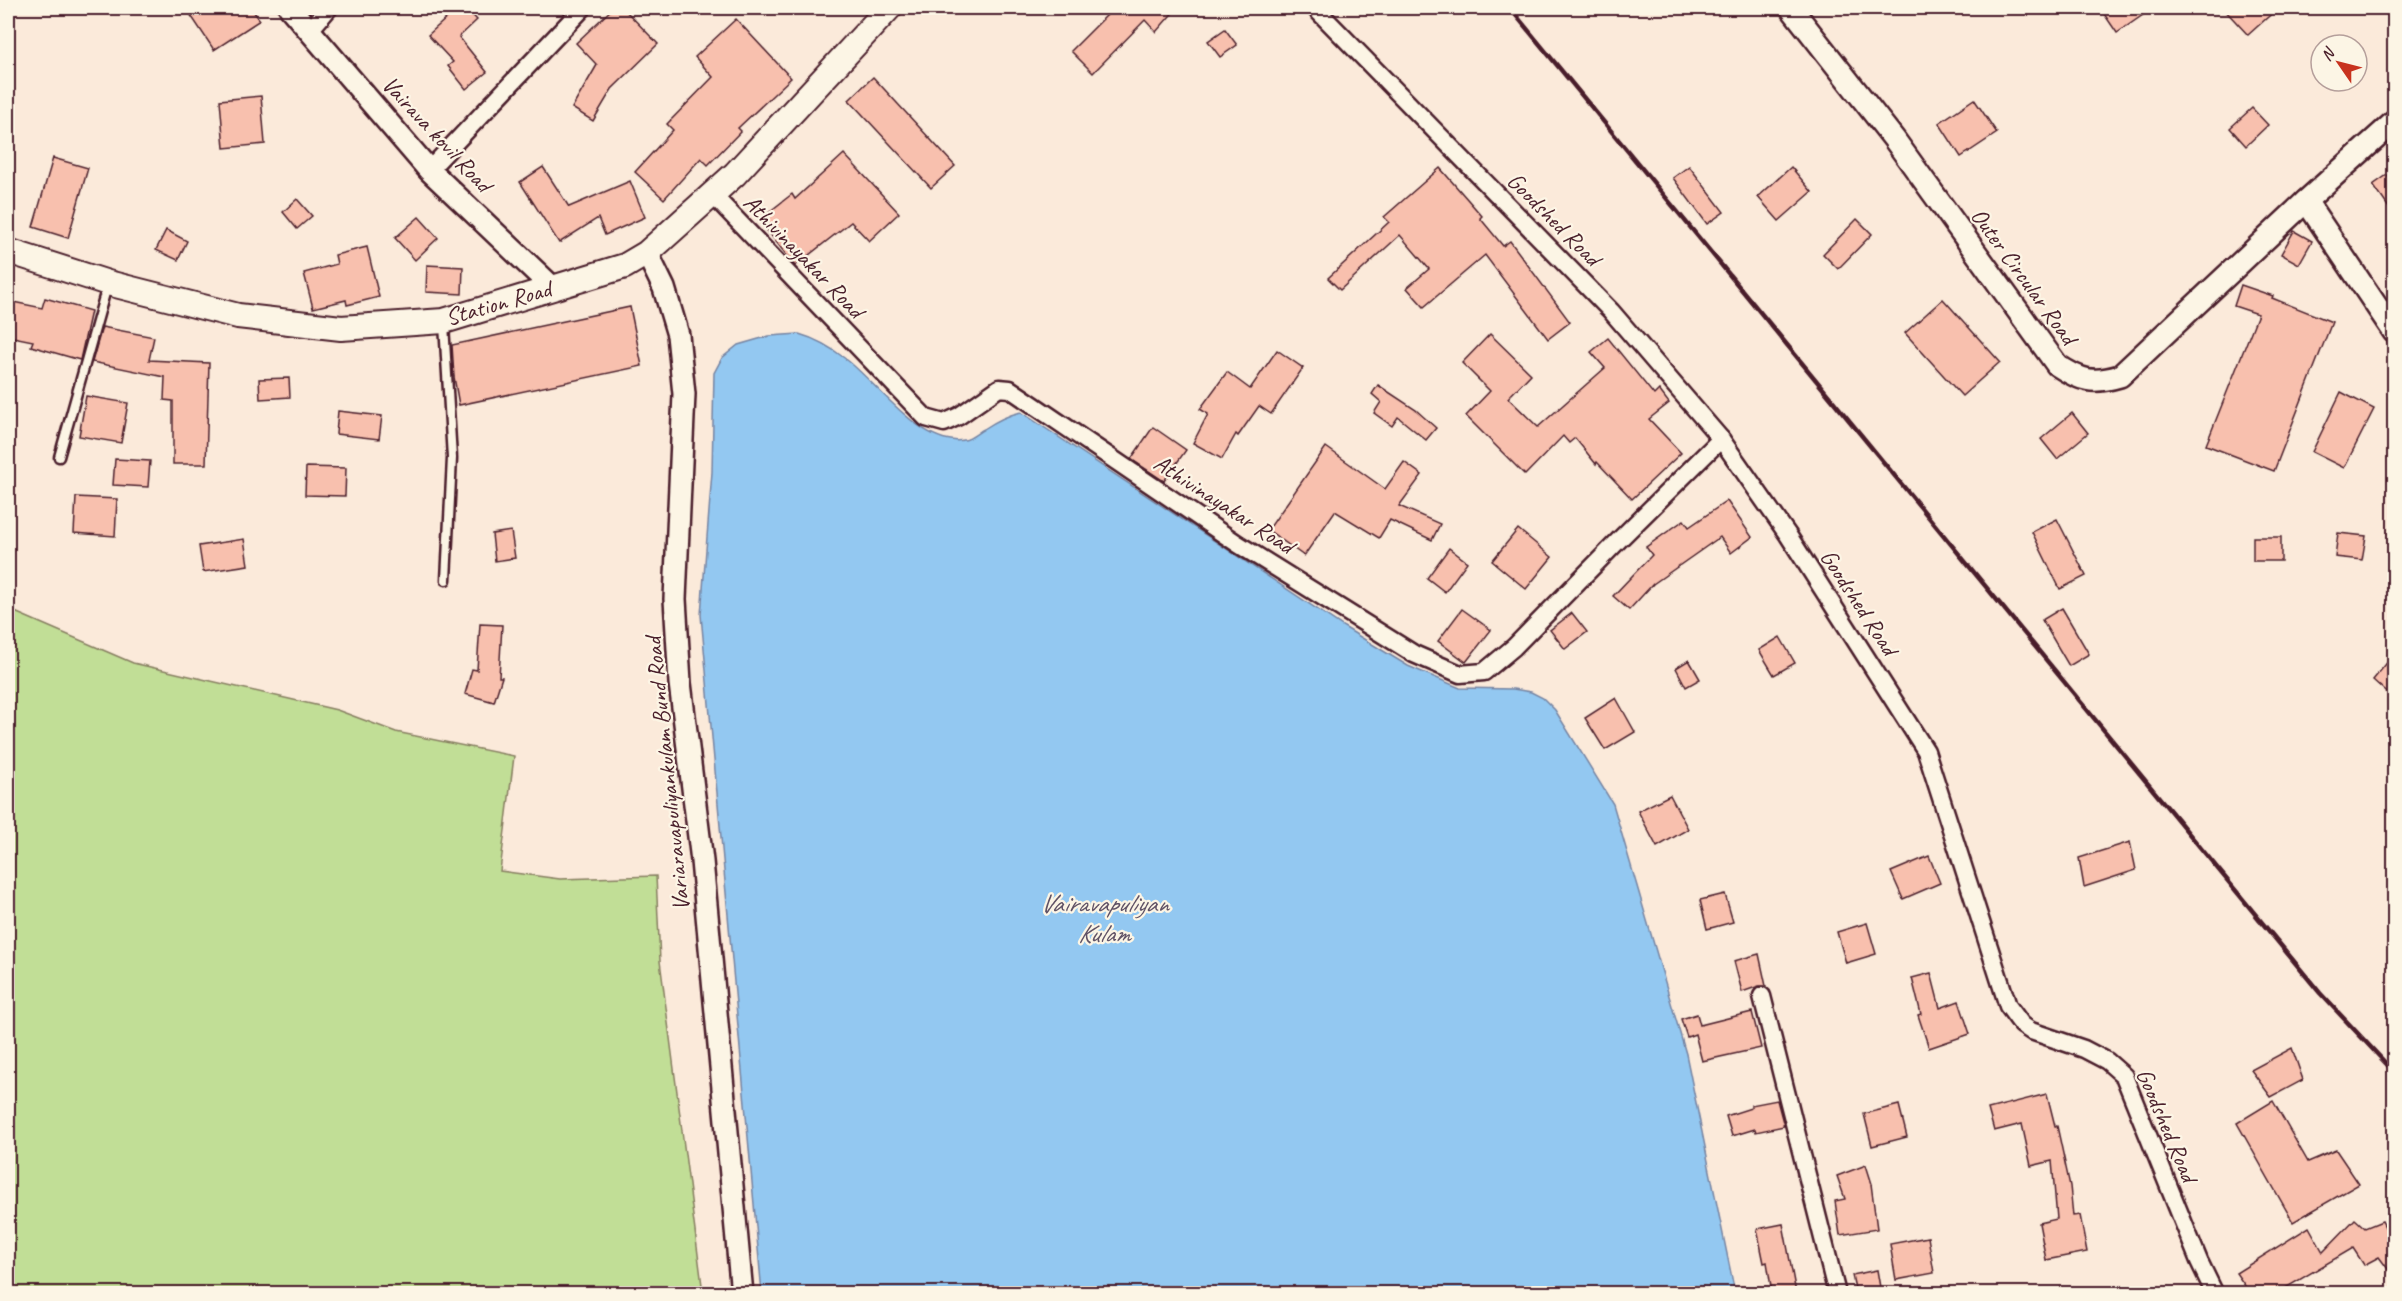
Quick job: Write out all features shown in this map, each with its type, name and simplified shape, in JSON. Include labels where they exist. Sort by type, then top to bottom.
[{"type":"main road","name":"Station Road","points":[[8,251],[108,283],[238,316],[341,328],[444,321],[625,266],[647,253],[735,174],[889,8]]},
{"type":"street","name":"Vairava kovil Road","points":[[290,8],[429,170],[553,288]]},
{"type":"street","points":[[310,30],[329,8]]},
{"type":"street","points":[[429,170],[583,8]]},
{"type":"street","name":"Goodshed Road","points":[[1315,8],[1611,311],[1721,440],[1788,535],[1926,751],[2008,1006],[2022,1024],[2031,1031],[2084,1049],[2107,1061],[2124,1076],[2199,1261],[2215,1293]]},
{"type":"street","name":"Outer Circular Road","points":[[1791,8],[1894,139],[2057,365],[2076,378],[2102,382],[2120,376],[2306,201],[2394,122]]},
{"type":"street","name":"Athivinayakar Road","points":[[712,194],[926,418],[945,423],[999,388],[1010,389],[1238,544],[1414,654],[1460,674],[1484,672],[1514,647],[1618,540],[1721,440]]},
{"type":"street","points":[[2306,201],[2394,332]]},
{"type":"street","name":"Variaravapuliyankulam Bund Road","points":[[647,253],[664,288],[678,335],[684,394],[675,599],[680,683],[702,861],[742,1293]]},
{"type":"street","points":[[1762,996],[1837,1293]]},
{"type":"lane","points":[[59,457],[108,283]]},
{"type":"lane","points":[[444,321],[452,458],[446,580]]},
{"type":"path","points":[[2394,801],[2390,810],[2394,815]]},
{"type":"green space","points":[[8,609],[133,663],[337,710],[396,732],[514,756],[500,871],[560,879],[656,876],[660,961],[703,1293],[8,1293]]},
{"type":"water","name":"Vairavapuliyan Kulam","points":[[799,334],[818,341],[841,356],[859,370],[901,412],[932,434],[948,440],[964,440],[998,421],[1021,412],[1344,627],[1408,666],[1460,688],[1513,689],[1531,692],[1543,698],[1555,710],[1613,804],[1686,1054],[1735,1293],[762,1293],[701,615],[712,472],[714,373],[722,358],[738,345],[769,336]]},
{"type":"building","points":[[186,8],[251,8],[260,20],[214,50]]},
{"type":"building","points":[[458,8],[466,8],[477,20],[459,37],[487,72],[466,89],[448,66],[453,62],[428,35]]},
{"type":"building","points":[[613,8],[623,8],[658,44],[612,89],[593,121],[572,108],[597,65],[576,43]]},
{"type":"building","points":[[1114,8],[1177,8],[1156,32],[1145,20],[1093,73],[1071,51]]},
{"type":"building","points":[[2100,8],[2153,8],[2117,33]]},
{"type":"building","points":[[2223,8],[2278,8],[2248,35]]},
{"type":"building","points":[[736,19],[791,78],[738,128],[741,131],[708,165],[701,158],[664,199],[635,172],[673,130],[667,124],[713,77],[695,57]]},
{"type":"building","points":[[1225,29],[1237,45],[1220,57],[1208,41]]},
{"type":"building","points":[[873,77],[955,166],[931,188],[849,100]]},
{"type":"building","points":[[261,96],[265,144],[224,148],[220,100]]},
{"type":"building","points":[[1974,99],[1997,133],[1961,157],[1939,123]]},
{"type":"building","points":[[2252,108],[2268,125],[2246,146],[2230,128]]},
{"type":"building","points":[[844,154],[899,213],[869,241],[851,222],[795,266],[759,220],[792,194],[795,199]]},
{"type":"building","points":[[53,158],[88,168],[68,238],[33,227]]},
{"type":"building","points":[[1689,166],[1724,212],[1707,224],[1673,178]]},
{"type":"building","points":[[543,167],[569,207],[630,181],[645,217],[605,235],[598,218],[559,243],[520,182]]},
{"type":"building","points":[[1791,167],[1812,192],[1779,221],[1758,197]]},
{"type":"building","points":[[1440,168],[1482,216],[1480,218],[1503,246],[1510,241],[1570,322],[1548,339],[1485,255],[1424,307],[1407,288],[1429,269],[1400,235],[1340,290],[1328,278],[1389,222],[1384,217]]},
{"type":"building","points":[[2387,175],[2394,185],[2394,215],[2373,185]]},
{"type":"building","points":[[297,199],[312,216],[297,229],[283,212]]},
{"type":"building","points":[[419,217],[438,238],[415,260],[395,238]]},
{"type":"building","points":[[1857,219],[1872,234],[1838,269],[1823,254]]},
{"type":"building","points":[[166,230],[187,241],[178,260],[156,250]]},
{"type":"building","points":[[2294,231],[2312,241],[2299,264],[2281,254]]},
{"type":"building","points":[[367,247],[379,297],[347,305],[346,300],[313,308],[304,273],[337,264],[335,255]]},
{"type":"building","points":[[427,265],[463,267],[462,294],[426,292]]},
{"type":"building","points":[[2241,285],[2273,296],[2272,298],[2332,322],[2274,471],[2206,445],[2258,314],[2234,306]]},
{"type":"building","points":[[45,298],[91,311],[80,360],[31,346],[33,341],[8,336],[8,301],[42,308]]},
{"type":"building","points":[[1943,299],[2000,362],[1962,396],[1905,333]]},
{"type":"building","points":[[630,307],[642,366],[459,405],[452,345]]},
{"type":"building","points":[[102,327],[154,337],[149,360],[209,363],[206,464],[173,464],[173,401],[164,400],[165,377],[92,362]]},
{"type":"building","points":[[1490,334],[1531,374],[1508,398],[1538,427],[1605,368],[1591,352],[1608,338],[1654,395],[1659,390],[1669,403],[1649,419],[1681,453],[1632,499],[1597,462],[1596,464],[1575,438],[1569,443],[1563,436],[1525,475],[1466,416],[1490,391],[1462,363]]},
{"type":"building","points":[[1277,350],[1303,368],[1271,414],[1259,406],[1238,436],[1236,434],[1222,459],[1193,443],[1208,414],[1200,409],[1227,372],[1250,389]]},
{"type":"building","points":[[289,378],[290,397],[260,399],[259,379]]},
{"type":"building","points":[[1378,385],[1416,410],[1436,428],[1426,440],[1398,417],[1392,426],[1374,413],[1381,402],[1372,394]]},
{"type":"building","points":[[2341,392],[2374,409],[2344,468],[2312,452]]},
{"type":"building","points":[[86,396],[128,403],[121,443],[79,436]]},
{"type":"building","points":[[338,411],[382,416],[379,439],[336,434]]},
{"type":"building","points":[[2072,413],[2088,433],[2057,459],[2041,439]]},
{"type":"building","points":[[1153,427],[1186,450],[1164,481],[1131,459]]},
{"type":"building","points":[[1326,447],[1385,489],[1404,462],[1422,475],[1399,506],[1440,524],[1432,540],[1390,520],[1379,538],[1335,511],[1304,556],[1268,530]]},
{"type":"building","points":[[115,459],[150,461],[148,487],[113,485]]},
{"type":"building","points":[[306,467],[346,468],[345,496],[305,495]]},
{"type":"building","points":[[76,497],[117,499],[115,536],[74,533]]},
{"type":"building","points":[[1727,501],[1752,537],[1731,553],[1720,537],[1653,584],[1629,610],[1613,596],[1652,555],[1646,547],[1684,520],[1689,527]]},
{"type":"building","points":[[2057,519],[2086,576],[2060,589],[2032,532]]},
{"type":"building","points":[[1518,529],[1552,557],[1526,589],[1492,561]]},
{"type":"building","points":[[511,531],[515,558],[495,561],[492,534]]},
{"type":"building","points":[[2338,533],[2366,536],[2362,560],[2335,557]]},
{"type":"building","points":[[2253,537],[2281,537],[2281,561],[2253,561]]},
{"type":"building","points":[[244,539],[248,565],[203,572],[199,546]]},
{"type":"building","points":[[1449,548],[1467,562],[1445,592],[1427,578]]},
{"type":"building","points":[[2062,608],[2089,654],[2069,666],[2042,620]]},
{"type":"building","points":[[1462,609],[1491,630],[1466,662],[1438,641]]},
{"type":"building","points":[[1572,613],[1587,632],[1565,649],[1550,630]]},
{"type":"building","points":[[480,624],[502,625],[499,677],[502,677],[494,702],[465,694],[472,669],[477,670]]},
{"type":"building","points":[[1780,637],[1795,663],[1774,675],[1759,650]]},
{"type":"building","points":[[2394,654],[2394,699],[2373,680]]},
{"type":"building","points":[[1689,660],[1700,679],[1686,687],[1676,668]]},
{"type":"building","points":[[1616,698],[1635,732],[1605,750],[1585,718]]},
{"type":"building","points":[[1670,795],[1688,829],[1657,847],[1638,811]]},
{"type":"building","points":[[2130,842],[2136,870],[2084,887],[2079,858]]},
{"type":"building","points":[[1929,856],[1940,883],[1903,899],[1891,872]]},
{"type":"building","points":[[1725,894],[1733,922],[1707,929],[1700,900]]},
{"type":"building","points":[[1867,923],[1876,954],[1846,963],[1837,932]]},
{"type":"building","points":[[1759,954],[1766,986],[1742,992],[1734,961]]},
{"type":"building","points":[[1931,973],[1940,1008],[1959,1001],[1970,1034],[1929,1048],[1918,1015],[1921,1014],[1912,978]]},
{"type":"building","points":[[1752,1012],[1761,1048],[1702,1061],[1695,1034],[1687,1037],[1681,1019],[1697,1014],[1700,1025]]},
{"type":"building","points":[[2292,1048],[2303,1080],[2271,1097],[2251,1070]]},
{"type":"building","points":[[2047,1094],[2055,1126],[2057,1126],[2070,1186],[2073,1216],[2080,1215],[2087,1252],[2046,1260],[2039,1223],[2057,1219],[2052,1161],[2031,1166],[2022,1124],[1994,1131],[1988,1109]]},
{"type":"building","points":[[1777,1100],[1784,1126],[1756,1132],[1755,1129],[1732,1136],[1726,1116],[1751,1108],[1751,1105]]},
{"type":"building","points":[[2273,1101],[2308,1162],[2336,1150],[2359,1184],[2293,1222],[2237,1123]]},
{"type":"building","points":[[1899,1105],[1907,1137],[1872,1146],[1864,1114]]},
{"type":"building","points":[[1866,1165],[1872,1184],[1877,1229],[1840,1235],[1835,1201],[1845,1199],[1837,1176]]},
{"type":"building","points":[[2355,1219],[2365,1228],[2382,1221],[2394,1245],[2394,1277],[2379,1257],[2364,1265],[2353,1248],[2277,1293],[2250,1293],[2236,1273],[2309,1227],[2323,1252]]},
{"type":"building","points":[[1783,1224],[1796,1293],[1772,1293],[1767,1262],[1764,1263],[1757,1229]]},
{"type":"building","points":[[1928,1237],[1934,1273],[1896,1280],[1890,1244]]},
{"type":"building","points":[[1877,1270],[1881,1293],[1856,1293],[1852,1275]]},
{"type":"railway","points":[[1510,8],[2320,993],[2394,1072]]}]
